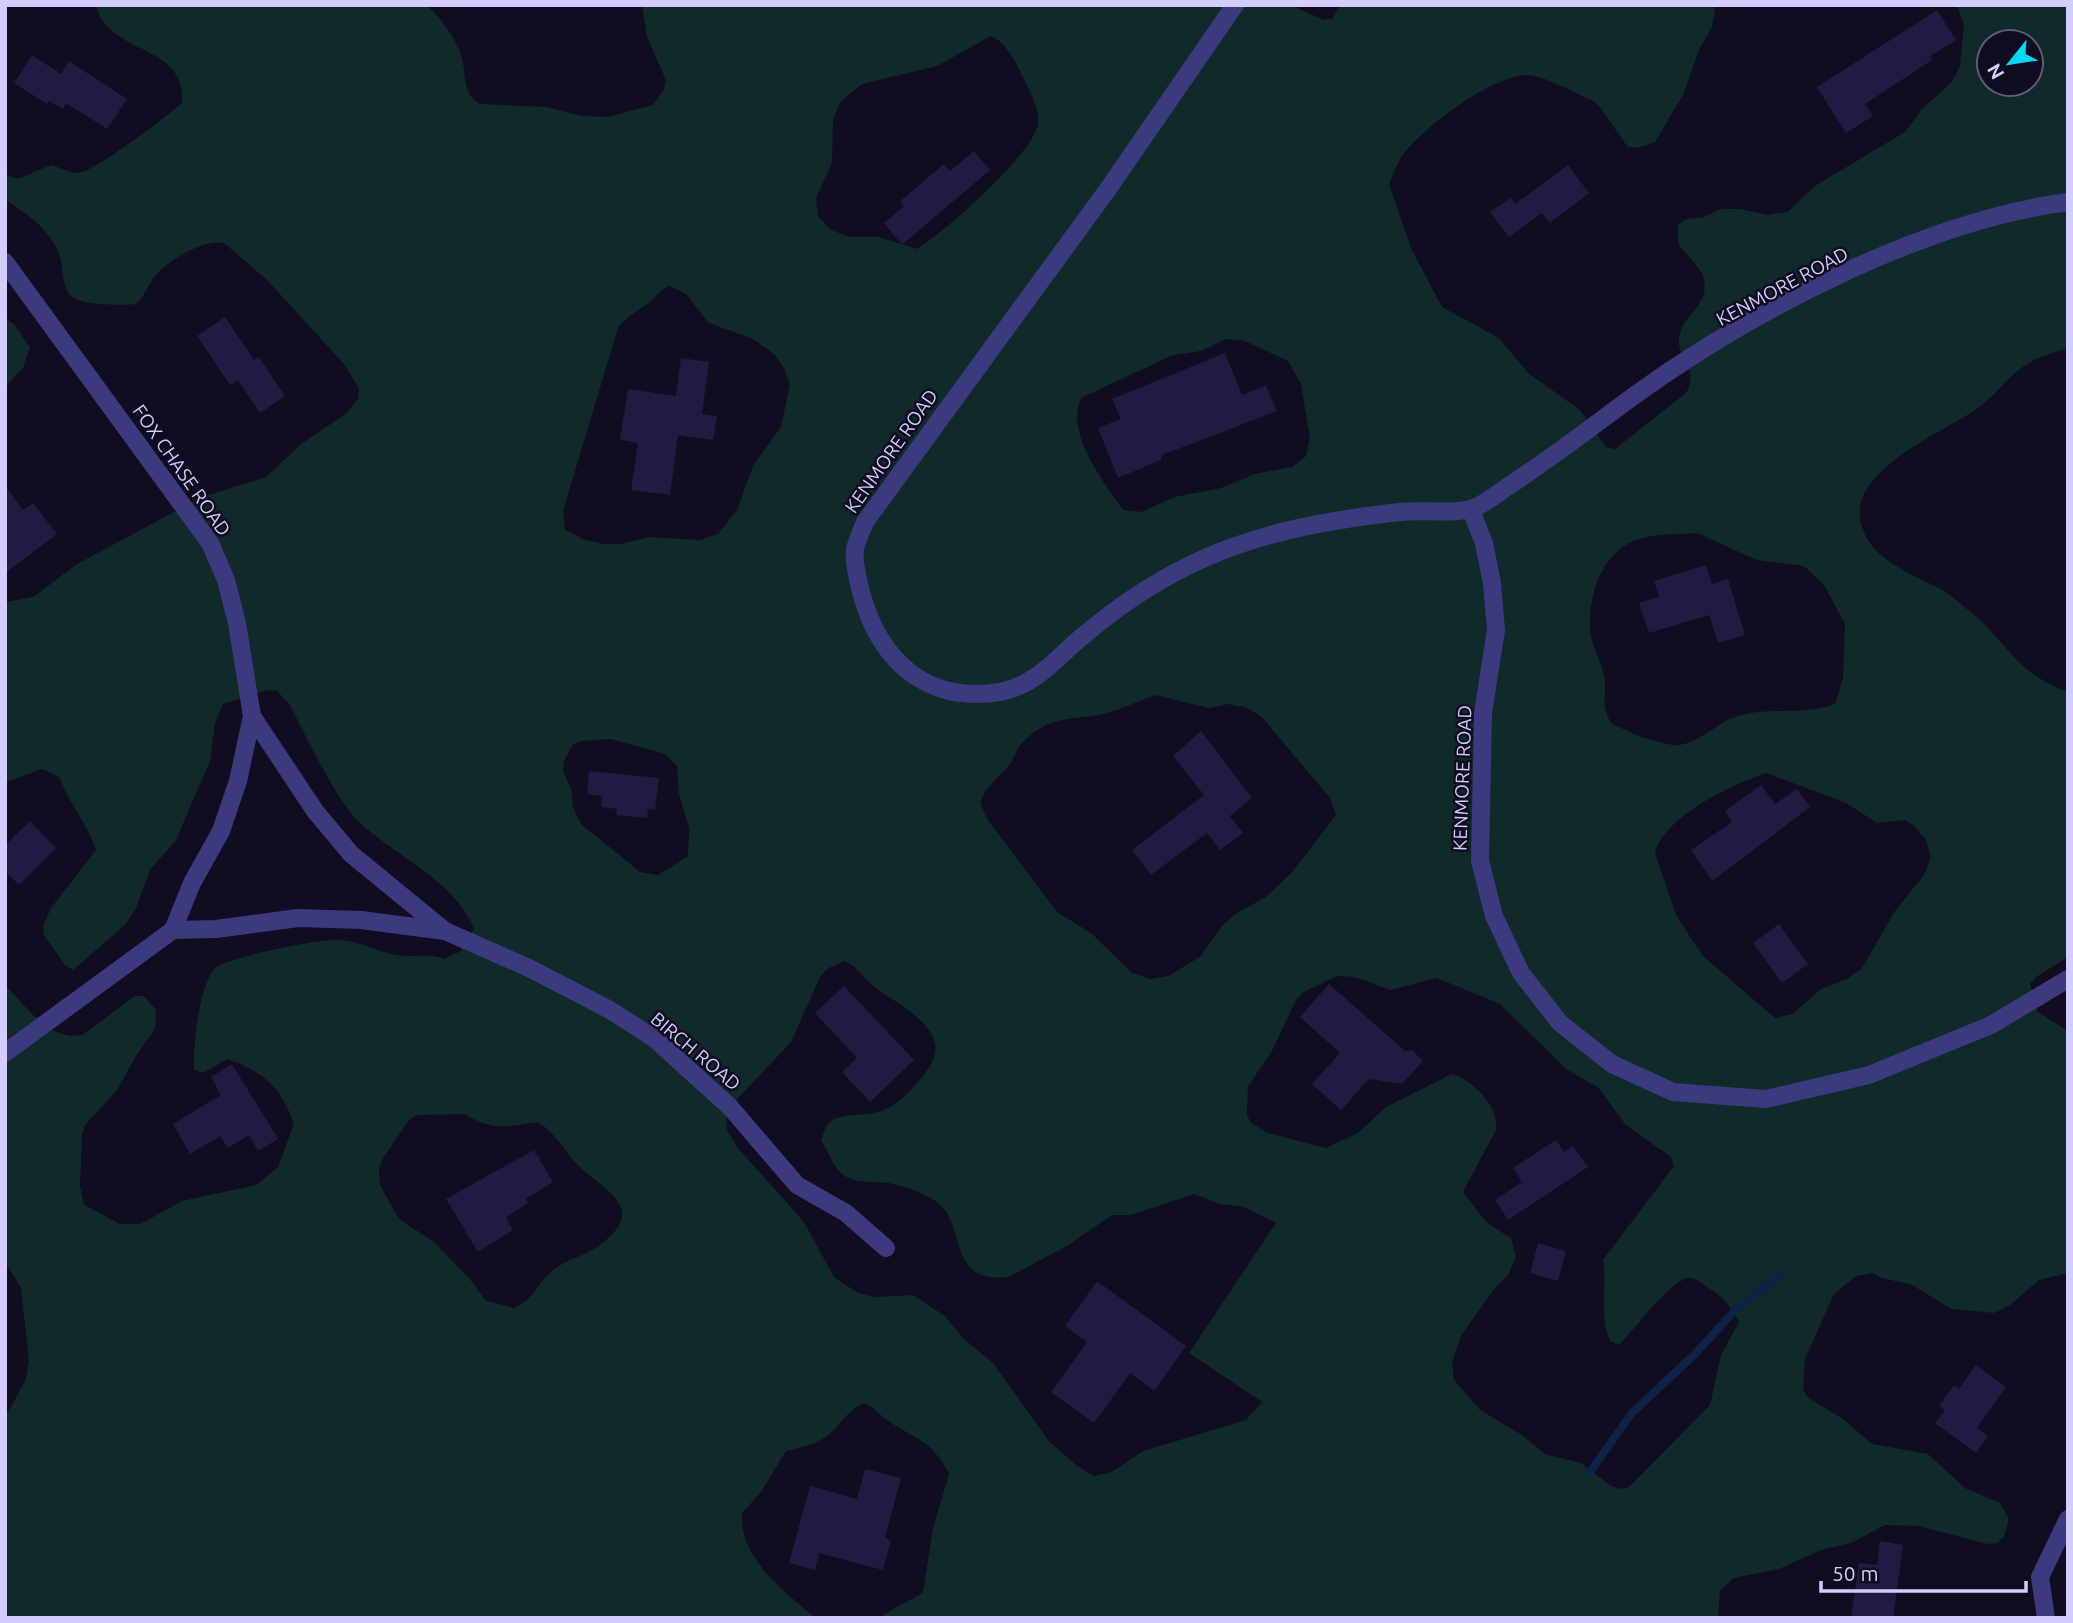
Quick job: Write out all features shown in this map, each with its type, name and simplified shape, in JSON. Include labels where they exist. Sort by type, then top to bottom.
[{"type":"street","name":"KENMORE ROAD","points":[[1235,5],[1108,189],[865,522],[854,551],[870,624],[884,648],[907,671],[937,686],[968,693],[1002,691],[1038,677],[1083,635],[1138,595],[1200,561],[1310,524],[1418,509],[1471,510],[1546,461],[1639,393],[1733,333],[1813,289],[1974,222],[2068,202]]},
{"type":"street","name":"FOX CHASE ROAD","points":[[5,262],[210,543],[226,580],[237,623],[253,716],[238,781],[221,831],[192,883],[173,930]]},
{"type":"street","name":"KENMORE ROAD","points":[[1471,510],[1484,543],[1493,583],[1496,630],[1483,713],[1480,861],[1494,916],[1521,973],[1560,1023],[1612,1064],[1673,1092],[1766,1099],[1869,1075],[1991,1025],[2068,979]]},
{"type":"street","name":"BIRCH ROAD","points":[[253,716],[315,811],[351,854],[445,931],[552,980],[610,1010],[655,1039],[730,1107],[797,1185],[846,1213],[886,1248]]},
{"type":"street","name":"BIRCH ROAD","points":[[173,930],[216,929],[298,918],[361,920],[445,931]]},
{"type":"street","points":[[5,1053],[173,930]]},
{"type":"street","points":[[2046,1618],[2040,1577],[2068,1519]]},
{"type":"green space","points":[[96,5],[427,5],[443,22],[455,41],[461,55],[467,89],[480,104],[546,107],[583,116],[608,117],[653,105],[664,89],[666,80],[647,37],[642,5],[1290,5],[1324,20],[1333,18],[1340,5],[1712,5],[1715,9],[1712,27],[1699,50],[1683,95],[1655,142],[1637,148],[1627,146],[1592,100],[1550,81],[1527,75],[1495,84],[1477,93],[1442,118],[1403,155],[1389,184],[1411,248],[1442,307],[1499,338],[1528,373],[1580,410],[1606,447],[1615,449],[1686,393],[1691,379],[1680,350],[1680,334],[1700,302],[1705,285],[1700,270],[1678,244],[1678,225],[1686,219],[1704,217],[1721,209],[1740,209],[1768,215],[1787,212],[1815,186],[1905,132],[1922,109],[1951,83],[1960,66],[1964,26],[1957,5],[2068,5],[2068,348],[2024,366],[1981,406],[1900,456],[1881,472],[1867,490],[1860,509],[1863,530],[1868,541],[1884,558],[1949,594],[1981,621],[2035,675],[2068,692],[2068,957],[2036,977],[2030,984],[2038,1012],[2068,1031],[2068,1273],[2039,1280],[2010,1305],[1994,1313],[1952,1309],[1910,1284],[1881,1278],[1874,1273],[1856,1276],[1834,1294],[1805,1359],[1803,1389],[1808,1398],[1842,1418],[1872,1444],[1928,1454],[1965,1488],[2000,1503],[2009,1519],[2004,1537],[1997,1543],[1987,1544],[1919,1526],[1885,1525],[1851,1543],[1821,1550],[1779,1569],[1733,1578],[1720,1591],[1718,1618],[879,1618],[923,1592],[933,1528],[949,1474],[929,1446],[865,1403],[851,1411],[822,1439],[786,1451],[761,1492],[742,1513],[743,1530],[756,1560],[778,1585],[816,1618],[5,1618],[5,1418],[26,1379],[29,1361],[21,1288],[5,1262],[5,985],[40,1021],[61,1034],[72,1036],[84,1034],[135,996],[144,996],[156,1010],[155,1029],[117,1090],[85,1125],[82,1135],[80,1186],[84,1205],[120,1224],[140,1224],[182,1201],[256,1185],[278,1167],[294,1124],[284,1100],[270,1082],[251,1069],[227,1059],[203,1073],[194,1069],[201,1002],[214,969],[251,955],[334,940],[350,941],[396,955],[444,959],[461,951],[474,928],[464,910],[437,881],[357,820],[330,782],[290,705],[277,691],[268,690],[223,704],[215,723],[210,761],[176,840],[150,870],[136,908],[126,924],[73,970],[65,965],[44,935],[43,926],[51,908],[96,850],[59,777],[42,769],[5,783],[5,602],[33,597],[77,564],[202,497],[266,477],[301,444],[347,413],[358,399],[359,389],[344,364],[267,280],[224,243],[198,247],[172,261],[156,276],[136,304],[92,303],[76,299],[68,292],[55,245],[29,216],[5,200],[5,175],[18,179],[51,165],[75,173],[86,171],[130,143],[182,103],[180,83],[172,69],[115,33],[103,21]],"holes":[[[991,36],[996,39],[1006,48],[1017,66],[1036,106],[1038,123],[1033,136],[1022,153],[986,191],[947,227],[917,249],[879,237],[850,237],[831,230],[818,216],[816,198],[832,163],[833,120],[840,102],[862,84],[937,66]],[[669,286],[686,294],[709,323],[753,339],[775,355],[790,384],[781,427],[753,466],[737,510],[718,534],[700,540],[650,537],[622,544],[585,540],[565,530],[563,511],[618,328],[628,317]],[[1226,339],[1245,341],[1288,361],[1301,384],[1310,438],[1306,456],[1292,467],[1255,474],[1221,488],[1175,497],[1141,512],[1123,510],[1097,472],[1082,442],[1077,412],[1081,398],[1173,355],[1201,351]],[[1697,533],[1757,560],[1804,566],[1824,585],[1845,624],[1843,678],[1835,704],[1810,710],[1745,714],[1681,745],[1650,740],[1611,723],[1605,704],[1603,670],[1590,630],[1595,587],[1608,562],[1629,543],[1650,536]],[[1155,695],[1209,708],[1227,704],[1245,707],[1261,716],[1330,798],[1336,815],[1293,871],[1266,897],[1235,914],[1221,927],[1200,957],[1168,976],[1150,979],[1132,973],[1091,933],[1057,912],[988,820],[980,803],[1021,744],[1033,733],[1052,723],[1110,712]],[[611,739],[665,754],[677,766],[679,794],[689,828],[688,856],[658,875],[640,872],[581,824],[573,807],[571,788],[563,771],[564,761],[573,744]],[[1766,773],[1846,803],[1877,823],[1905,820],[1926,840],[1931,857],[1924,875],[1895,911],[1862,968],[1847,979],[1821,989],[1793,1014],[1775,1018],[1702,955],[1676,915],[1655,853],[1661,839],[1686,814],[1736,785]],[[844,961],[852,966],[872,985],[922,1022],[935,1042],[935,1053],[928,1069],[914,1087],[897,1102],[882,1111],[834,1119],[827,1126],[821,1141],[835,1166],[847,1177],[898,1185],[934,1200],[945,1209],[965,1261],[974,1271],[988,1277],[1008,1277],[1067,1246],[1112,1215],[1131,1215],[1194,1194],[1220,1204],[1244,1207],[1276,1223],[1189,1353],[1262,1402],[1246,1420],[1143,1451],[1112,1472],[1094,1476],[1077,1466],[1049,1441],[993,1363],[963,1338],[945,1316],[913,1295],[876,1297],[858,1293],[834,1277],[804,1222],[737,1147],[727,1130],[726,1111],[791,1042],[820,977],[827,969]],[[1337,976],[1355,977],[1390,990],[1437,978],[1500,1004],[1566,1069],[1599,1088],[1625,1124],[1671,1157],[1674,1166],[1603,1260],[1604,1312],[1610,1341],[1619,1345],[1662,1297],[1680,1281],[1688,1278],[1694,1278],[1717,1294],[1739,1322],[1721,1355],[1710,1405],[1629,1487],[1620,1489],[1611,1486],[1581,1463],[1545,1454],[1522,1435],[1480,1410],[1454,1380],[1452,1362],[1461,1336],[1494,1289],[1508,1275],[1516,1257],[1511,1238],[1487,1223],[1463,1192],[1496,1130],[1494,1112],[1476,1088],[1452,1074],[1386,1107],[1358,1133],[1326,1148],[1268,1133],[1251,1123],[1247,1115],[1248,1086],[1271,1053],[1296,1000],[1302,993]],[[464,1114],[483,1123],[500,1126],[538,1122],[584,1171],[616,1199],[621,1209],[621,1219],[615,1231],[600,1245],[557,1267],[531,1296],[514,1308],[486,1301],[469,1278],[434,1242],[399,1219],[380,1185],[379,1168],[383,1158],[410,1119],[418,1115]]]},
{"type":"green space","points":[[5,318],[15,325],[30,348],[23,368],[5,387]]},
{"type":"building","points":[[1937,10],[1956,40],[1930,56],[1932,60],[1865,104],[1873,116],[1846,133],[1817,87]]},
{"type":"building","points":[[32,55],[61,74],[69,61],[127,99],[107,129],[66,103],[63,109],[49,101],[47,104],[14,83]]},
{"type":"building","points":[[974,151],[990,170],[902,245],[884,223],[904,206],[900,201],[944,164],[950,171]]},
{"type":"building","points":[[1568,165],[1589,193],[1550,223],[1542,213],[1509,237],[1490,212],[1511,198],[1515,204]]},
{"type":"building","points":[[225,317],[254,360],[259,357],[285,396],[260,413],[238,380],[230,385],[197,336]]},
{"type":"building","points":[[1225,353],[1242,395],[1266,385],[1277,411],[1162,455],[1161,460],[1118,478],[1098,428],[1121,419],[1112,399]]},
{"type":"building","points":[[681,358],[709,362],[702,414],[717,416],[713,440],[678,435],[670,495],[631,490],[638,443],[620,440],[628,389],[676,396]]},
{"type":"building","points":[[5,486],[23,510],[33,503],[57,534],[5,573]]},
{"type":"building","points":[[1706,565],[1712,584],[1728,579],[1745,635],[1718,643],[1709,615],[1649,633],[1639,603],[1659,597],[1654,581]]},
{"type":"building","points":[[1201,731],[1252,798],[1230,816],[1243,833],[1220,850],[1207,833],[1151,875],[1132,850],[1204,795],[1173,756]]},
{"type":"building","points":[[589,771],[659,778],[655,810],[648,809],[647,818],[616,815],[617,809],[601,807],[602,796],[587,794]]},
{"type":"building","points":[[1761,785],[1775,804],[1797,789],[1810,807],[1712,881],[1691,850],[1732,822],[1725,811]]},
{"type":"building","points":[[30,821],[56,848],[19,885],[5,871],[5,845]]},
{"type":"building","points":[[1779,924],[1808,964],[1782,983],[1753,943]]},
{"type":"building","points":[[1329,984],[1405,1051],[1412,1050],[1423,1061],[1402,1084],[1369,1079],[1341,1110],[1312,1084],[1340,1053],[1300,1017]]},
{"type":"building","points":[[844,986],[914,1060],[870,1102],[842,1072],[857,1058],[815,1013]]},
{"type":"building","points":[[232,1064],[278,1139],[258,1151],[249,1135],[228,1148],[220,1136],[190,1154],[173,1124],[221,1095],[211,1077]]},
{"type":"building","points":[[1556,1140],[1564,1152],[1573,1146],[1588,1167],[1508,1220],[1495,1200],[1522,1182],[1513,1168]]},
{"type":"building","points":[[534,1150],[553,1182],[526,1199],[528,1203],[506,1217],[513,1230],[478,1252],[446,1199]]},
{"type":"building","points":[[1538,1243],[1566,1251],[1558,1281],[1530,1273]]},
{"type":"building","points":[[1097,1281],[1186,1346],[1154,1391],[1130,1373],[1094,1423],[1051,1392],[1087,1342],[1065,1326]]},
{"type":"building","points":[[1976,1365],[2006,1387],[1977,1428],[1988,1436],[1976,1453],[1935,1423],[1945,1410],[1939,1406],[1954,1385],[1959,1389]]},
{"type":"building","points":[[865,1469],[901,1478],[885,1538],[891,1540],[883,1570],[819,1553],[815,1570],[789,1563],[810,1486],[857,1499]]},
{"type":"building","points":[[1880,1541],[1903,1545],[1893,1618],[1851,1618],[1859,1563],[1877,1565]]},
{"type":"waterway","points":[[1590,1472],[1632,1413],[1695,1354],[1738,1307],[1780,1276]]}]
